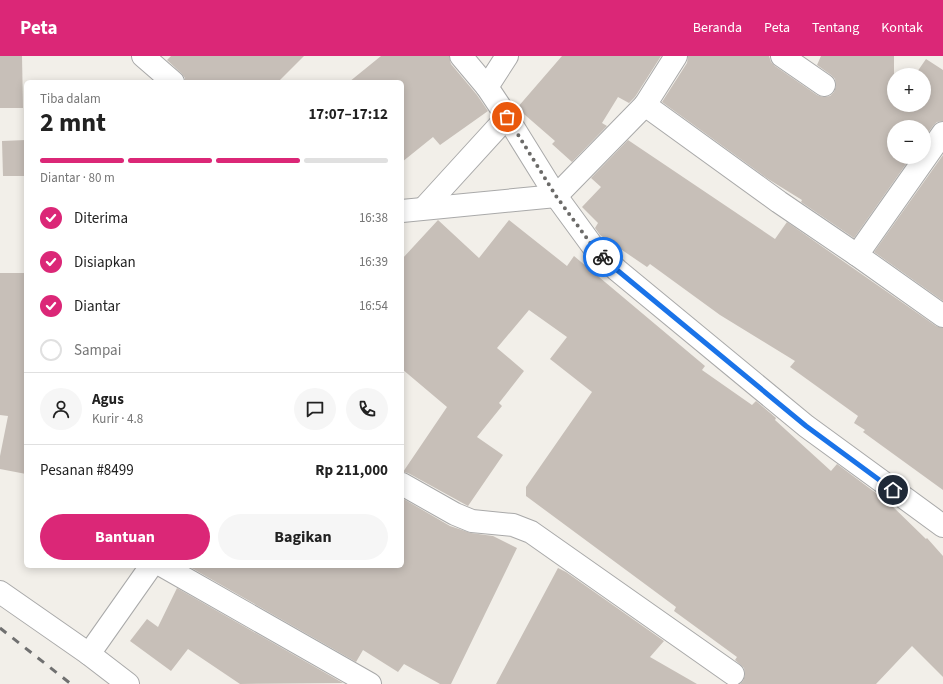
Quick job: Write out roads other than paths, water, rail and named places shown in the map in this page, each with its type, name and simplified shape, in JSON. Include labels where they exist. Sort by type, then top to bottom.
[{"type":"street","points":[[143,56],[171,80]]},
{"type":"street","points":[[461,56],[487,87],[556,196],[594,248],[617,270],[806,426],[943,526]]},
{"type":"street","points":[[487,87],[507,56]]},
{"type":"street","points":[[404,211],[556,196],[646,105],[676,56]]},
{"type":"street","points":[[782,56],[824,85]]},
{"type":"street","points":[[646,105],[779,202],[857,254],[943,316]]},
{"type":"street","points":[[424,208],[507,117]]},
{"type":"street","points":[[857,254],[943,133]]},
{"type":"street","points":[[404,485],[454,514],[472,520],[512,525],[531,532],[733,674]]},
{"type":"street","points":[[89,654],[150,568]]},
{"type":"street","points":[[167,568],[370,684]]},
{"type":"street","points":[[0,592],[89,654],[128,684]]},
{"type":"railway","points":[[0,628],[71,684]]}]
